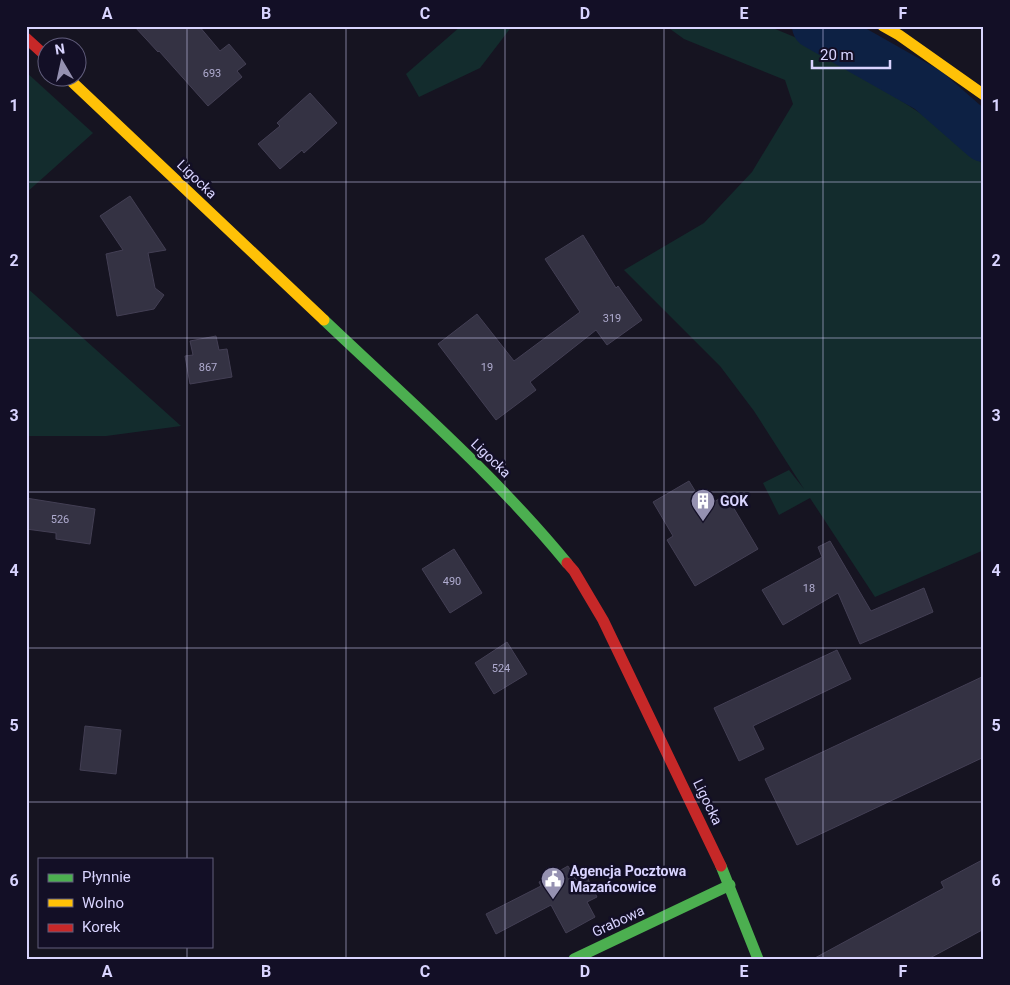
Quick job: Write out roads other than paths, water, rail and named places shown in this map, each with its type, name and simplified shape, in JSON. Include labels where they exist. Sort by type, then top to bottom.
[{"type":"street","points":[[883,26],[899,35],[984,95]]},
{"type":"street","points":[[26,38],[38,49]]},
{"type":"street","name":"Ligocka","points":[[79,88],[492,479],[536,525],[574,572],[603,620],[730,885],[758,959]]},
{"type":"street","name":"Grabowa","points":[[574,959],[730,885]]},
{"type":"waterway","points":[[815,26],[928,90],[984,139]]},
{"type":"place","name":"GOK","points":[[703,522]]},
{"type":"place","name":"Agencja Pocztowa Mazańcowice","points":[[553,900]]}]
